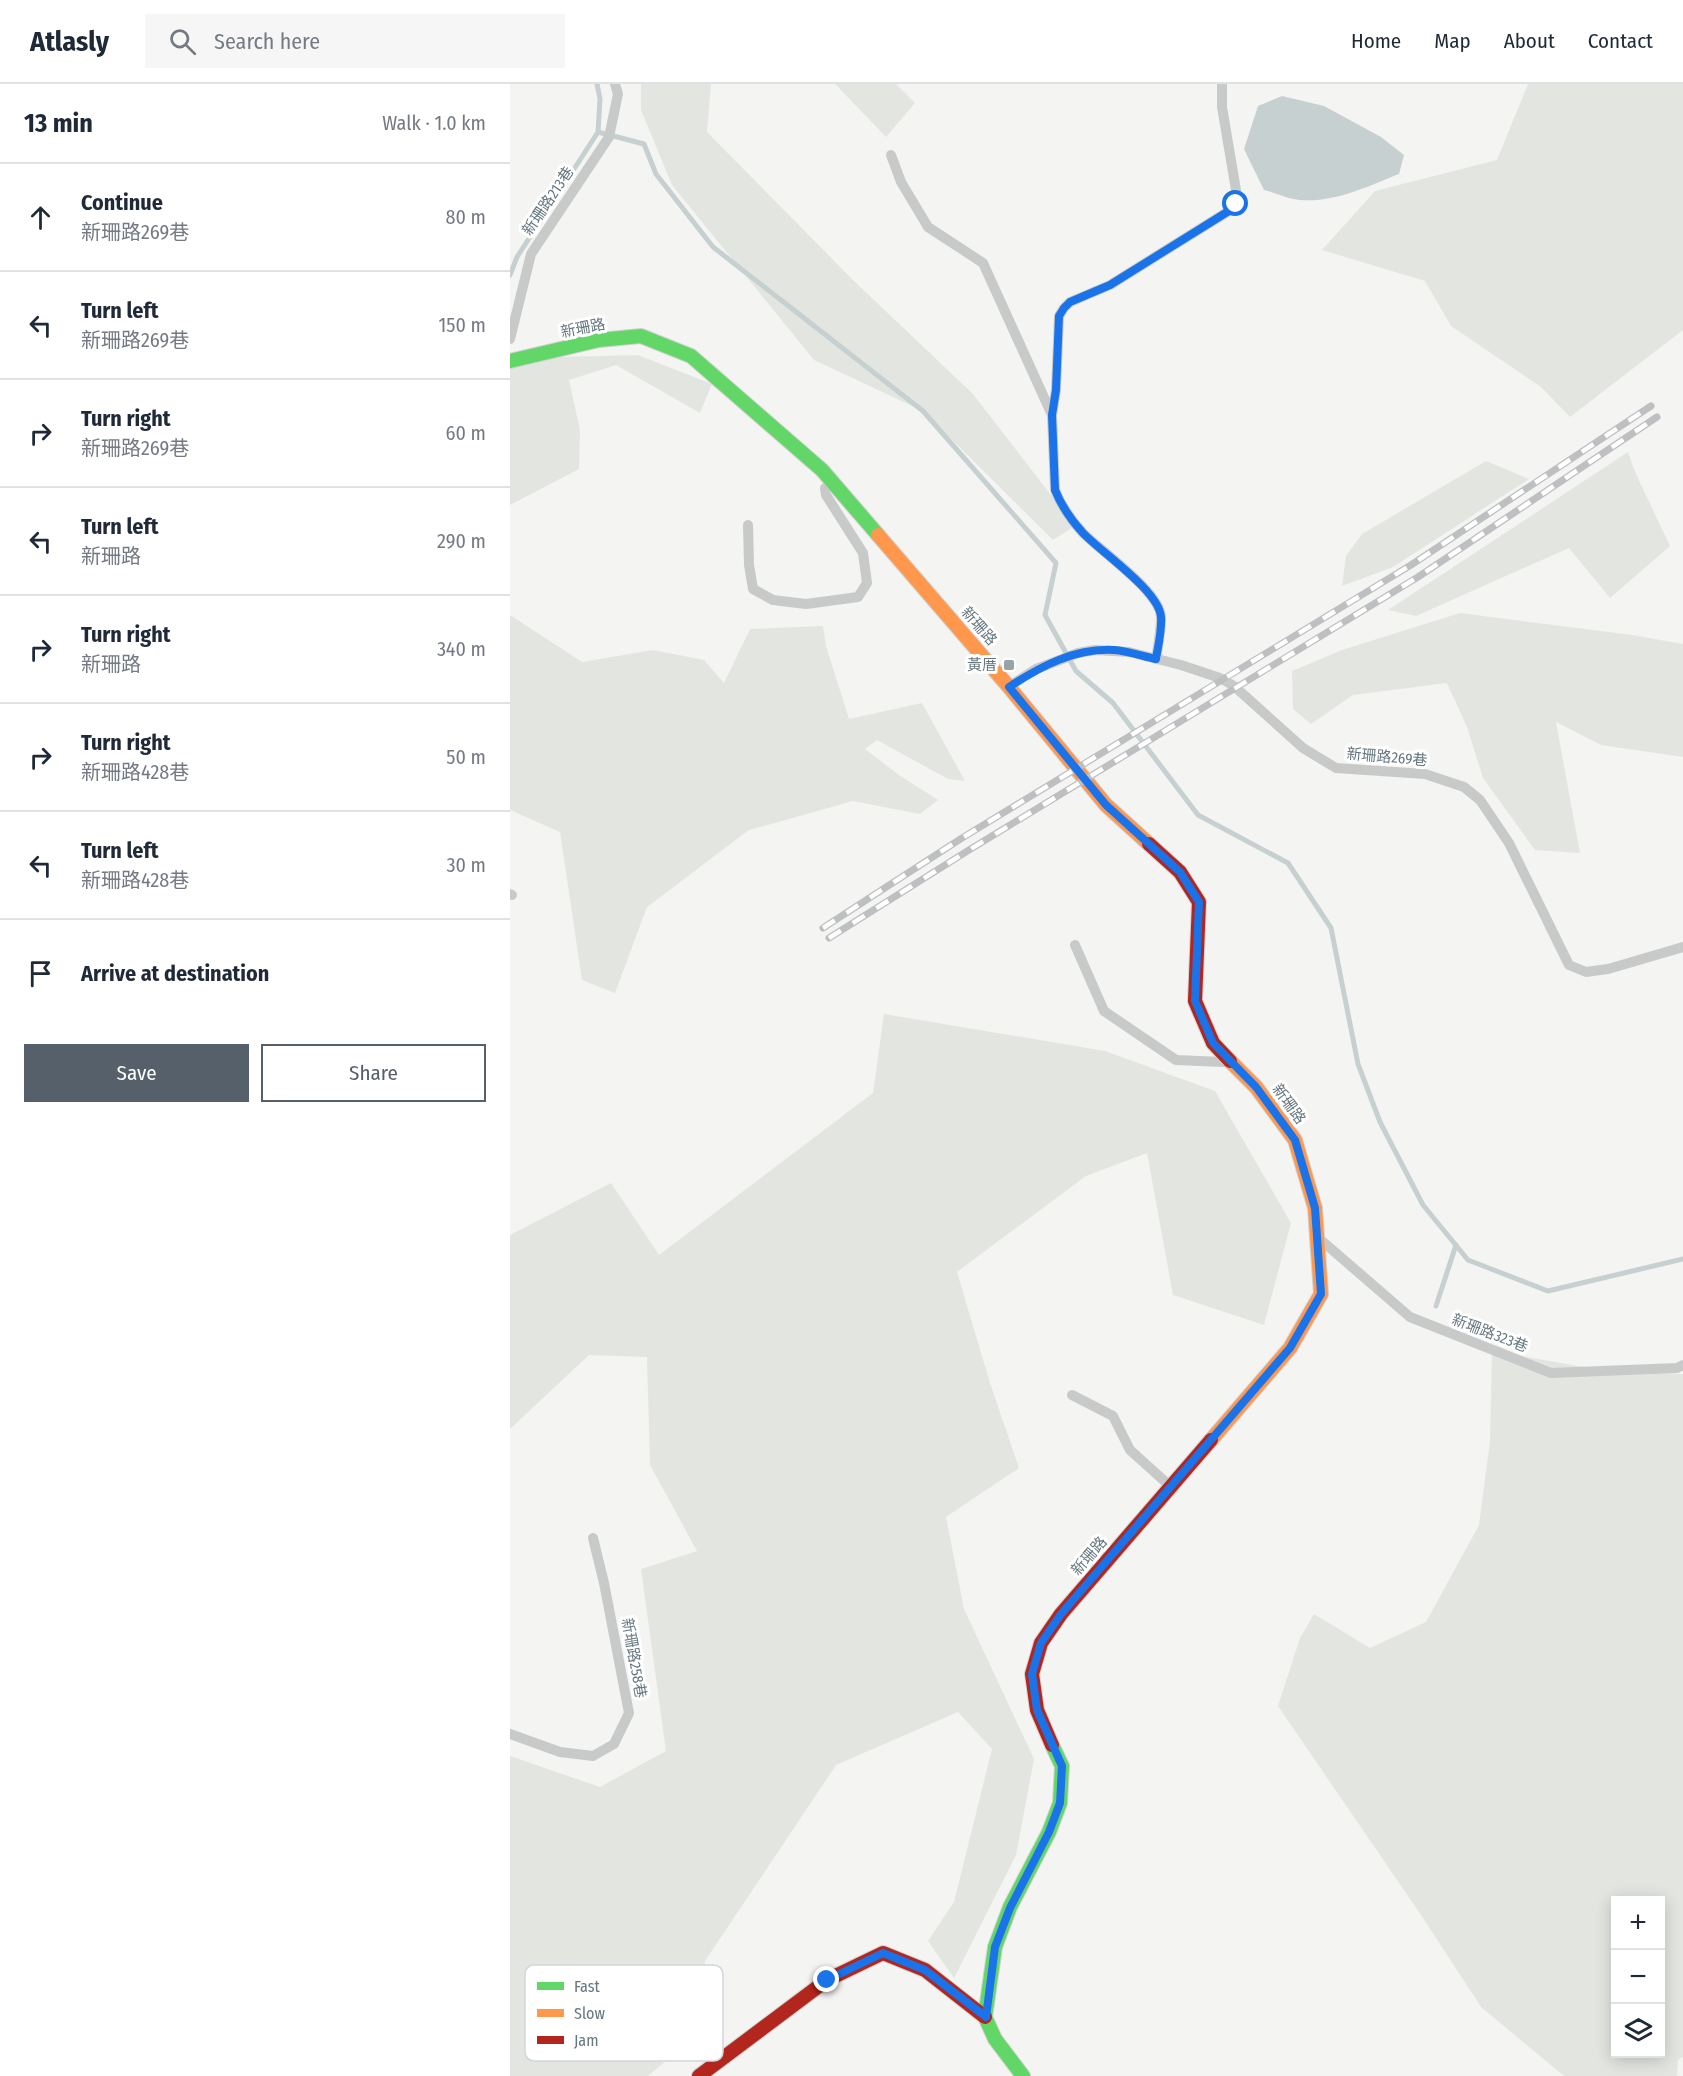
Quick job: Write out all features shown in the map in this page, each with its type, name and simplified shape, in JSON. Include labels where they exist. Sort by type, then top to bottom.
[{"type":"street","name":"新珊路","points":[[510,361],[599,340],[641,336],[691,356],[822,470],[1009,687],[1106,805],[1180,872],[1199,902],[1195,1001],[1213,1043],[1256,1087],[1295,1140],[1315,1208],[1321,1294],[1290,1348],[1061,1614],[1041,1643],[1032,1674],[1037,1710],[1062,1766],[1060,1803],[1049,1832],[1010,1908],[995,1947],[986,2017]]},
{"type":"street","points":[[723,2058],[827,1980],[883,1953],[925,1970],[986,2017],[995,2039],[1023,2076]]},
{"type":"street","points":[[699,2076],[719,2061]]},
{"type":"lane","name":"新珊路213巷","points":[[510,339],[531,254],[609,137],[618,94],[615,84]]},
{"type":"lane","points":[[1156,659],[1161,617],[1156,602],[1083,532],[1060,501],[1055,490],[1052,415],[1056,390],[1059,316],[1070,302],[1110,285],[1232,209],[1236,204],[1237,196],[1222,107],[1222,84]]},
{"type":"lane","points":[[891,155],[901,182],[928,227],[983,263],[1052,415]]},
{"type":"lane","points":[[748,525],[749,565],[753,589],[773,600],[806,604],[858,597],[867,583],[863,553],[826,495],[822,470]]},
{"type":"lane","name":"新珊路269巷","points":[[1009,687],[1036,669],[1059,659],[1095,650],[1116,650],[1180,664],[1220,678],[1234,686],[1303,748],[1336,768],[1425,774],[1464,787],[1471,792],[1480,800],[1509,843],[1569,965],[1586,972],[1608,969],[1683,947]]},
{"type":"lane","points":[[1075,945],[1104,1011],[1176,1060],[1232,1062]]},
{"type":"lane","name":"新珊路323巷","points":[[1317,1236],[1410,1317],[1551,1372],[1677,1368],[1683,1365]]},
{"type":"lane","points":[[1072,1395],[1113,1416],[1130,1450],[1171,1486]]},
{"type":"lane","name":"新珊路258巷","points":[[510,1734],[560,1752],[593,1756],[614,1744],[629,1713],[606,1593],[592,1538]]},
{"type":"shaded area","points":[[641,84],[711,84],[707,132],[854,281],[973,394],[1075,526],[1053,540],[923,411],[814,360],[672,185],[641,110]]},
{"type":"shaded area","points":[[835,84],[896,84],[915,103],[886,137]]},
{"type":"shaded area","points":[[1528,84],[1683,84],[1683,330],[1570,417],[1541,387],[1451,326],[1425,281],[1322,250],[1375,191],[1497,160]]},
{"type":"shaded area","points":[[1282,96],[1324,106],[1381,137],[1404,155],[1399,174],[1351,193],[1326,199],[1296,199],[1264,190],[1244,149],[1258,106]]},
{"type":"shaded area","points":[[638,355],[712,384],[700,413],[616,365],[569,380],[580,430],[579,469],[510,505],[510,364],[525,358]]},
{"type":"shaded area","points":[[1628,452],[1670,546],[1610,598],[1569,548],[1416,616],[1388,610]]},
{"type":"shaded area","points":[[1486,461],[1529,479],[1393,567],[1342,586],[1346,556],[1362,534]]},
{"type":"shaded area","points":[[1460,613],[1632,635],[1683,644],[1683,757],[1601,745],[1556,722],[1580,853],[1535,850],[1483,778],[1467,727],[1447,683],[1353,695],[1311,724],[1293,709],[1292,671],[1342,650]]},
{"type":"shaded area","points":[[510,615],[582,662],[653,650],[704,660],[724,683],[750,629],[823,626],[826,646],[849,719],[922,703],[965,781],[948,779],[877,740],[865,749],[899,775],[938,800],[920,814],[853,801],[749,830],[647,907],[615,993],[582,980],[560,832],[510,810]]},
{"type":"shaded area","points":[[884,1014],[1105,1051],[1215,1091],[1291,1223],[1264,1325],[1173,1295],[1147,1153],[1086,1176],[957,1272],[990,1383],[1019,1468],[946,1517],[964,1609],[1034,1759],[1016,1855],[954,1978],[928,1941],[954,1902],[992,1749],[958,1712],[836,1765],[704,1965],[525,1965],[525,2061],[666,2061],[648,2076],[510,2076],[510,1756],[600,1787],[666,1751],[641,1569],[697,1551],[650,1465],[647,1357],[589,1355],[510,1429],[510,1235],[611,1183],[659,1255],[873,1093]]},
{"type":"shaded area","points":[[1492,1351],[1606,1371],[1683,1374],[1683,2057],[1678,2060],[1677,2076],[1564,2076],[1481,2007],[1278,1706],[1300,1638],[1314,1614],[1370,1648],[1426,1622],[1479,1525],[1490,1441]]},
{"type":"waterway","points":[[510,275],[517,257],[598,132],[600,99],[597,84]]},
{"type":"waterway","points":[[598,132],[644,144],[656,174],[713,247],[923,411],[1056,563],[1045,615],[1076,671],[1113,703],[1198,815],[1288,863],[1331,928],[1358,1064],[1380,1122],[1423,1205],[1468,1260],[1548,1291],[1683,1259]]},
{"type":"waterway","points":[[1436,1306],[1456,1245]]},
{"type":"railway","points":[[823,928],[962,838],[1411,565],[1651,406]]},
{"type":"railway","points":[[829,938],[969,850],[1418,577],[1657,417]]},
{"type":"traffic: fast","points":[[510,361],[599,340],[641,336],[691,356],[822,470],[878,535]]},
{"type":"traffic: fast","points":[[1023,2076],[995,2039],[985,2017],[995,1947],[1010,1907],[1049,1832],[1060,1803],[1062,1766],[1052,1745]]},
{"type":"traffic: slow","points":[[878,535],[1009,687],[1106,805],[1149,844]]},
{"type":"traffic: slow","points":[[1211,1440],[1290,1348],[1321,1294],[1315,1208],[1295,1140],[1256,1087],[1230,1061]]},
{"type":"traffic: jam","points":[[1149,844],[1180,872],[1199,902],[1195,1001],[1213,1043],[1230,1061]]},
{"type":"traffic: jam","points":[[1052,1745],[1037,1710],[1032,1674],[1041,1643],[1061,1614],[1211,1440]]},
{"type":"traffic: jam","points":[[723,2058],[827,1980],[883,1953],[925,1970],[985,2017]]},
{"type":"traffic: jam","points":[[699,2076],[719,2061]]},
{"type":"place","name":"黃厝","points":[[1009,665]]},
{"type":"route","points":[[827,1980],[883,1953],[925,1970],[986,2017],[995,1947],[1010,1908],[1049,1832],[1060,1803],[1062,1766],[1037,1710],[1032,1674],[1041,1643],[1061,1614],[1290,1348],[1321,1294],[1315,1208],[1295,1140],[1256,1087],[1213,1043],[1195,1001],[1199,902],[1180,872],[1106,805],[1009,687],[1036,669],[1078,653],[1116,650],[1156,659],[1161,617],[1156,602],[1083,532],[1060,501],[1055,490],[1052,415],[1056,390],[1059,316],[1070,302],[1110,285],[1232,209],[1236,204]]}]
